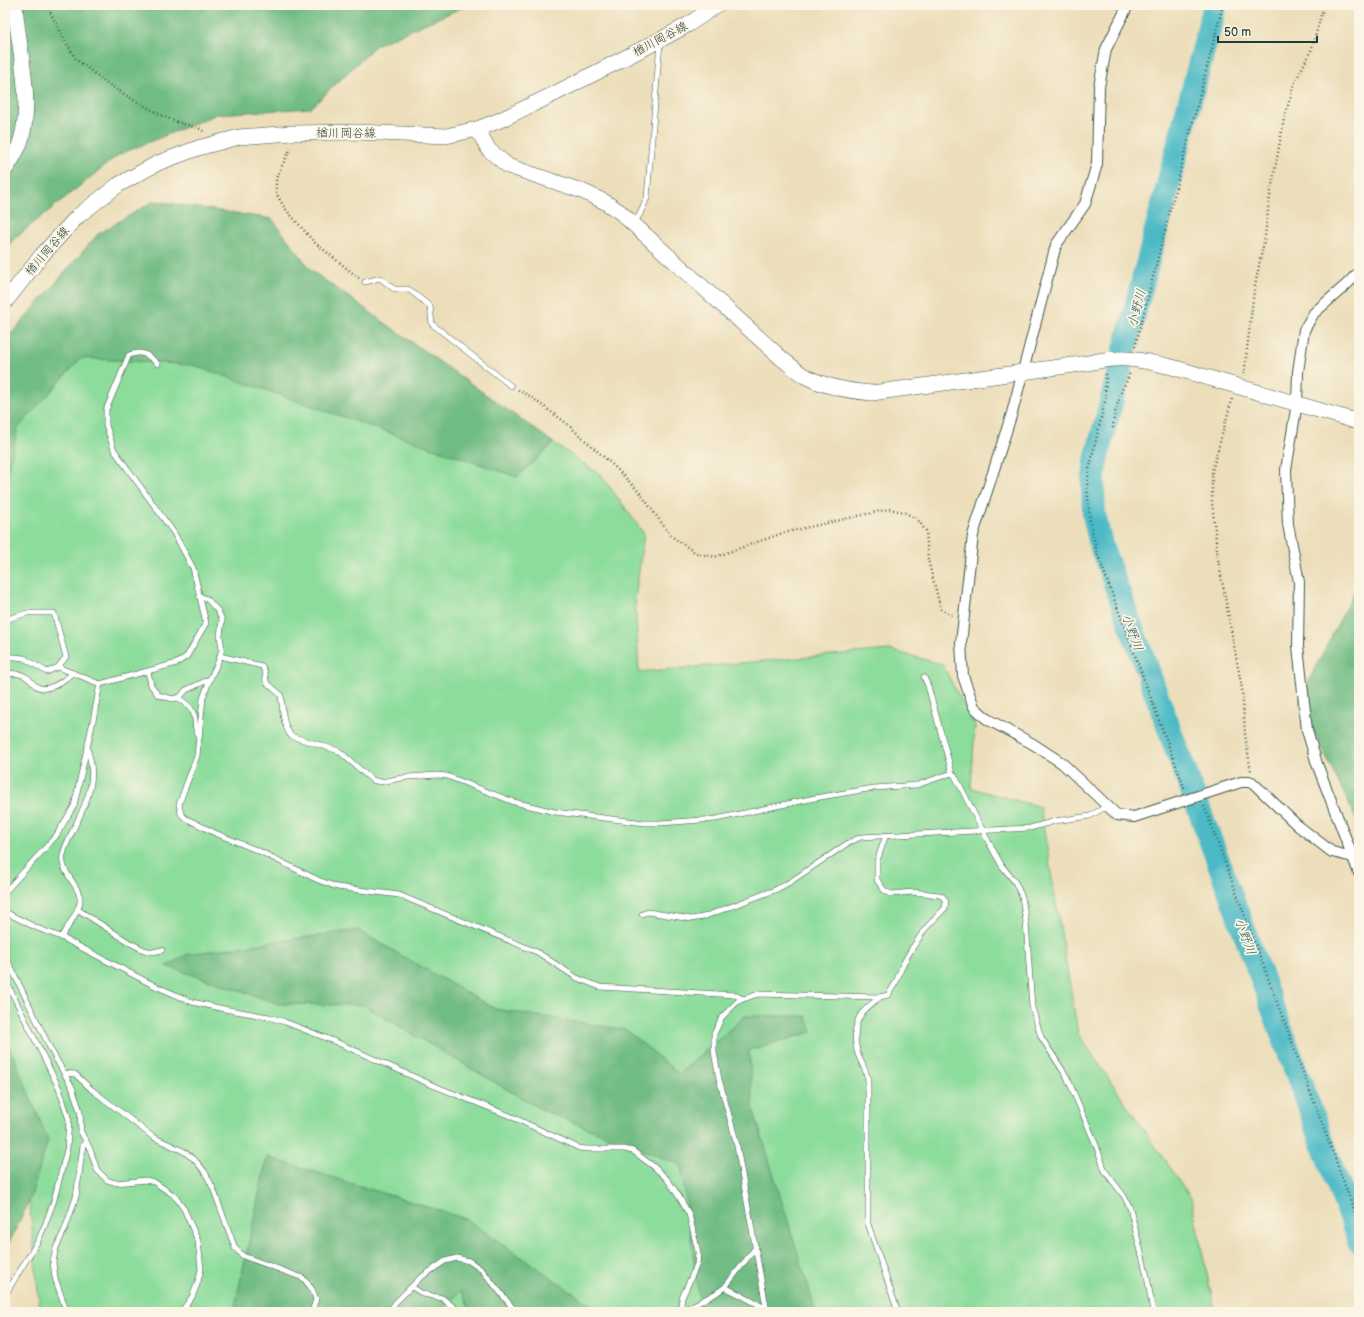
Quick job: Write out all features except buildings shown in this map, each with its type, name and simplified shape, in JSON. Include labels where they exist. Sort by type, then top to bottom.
[{"type":"street","points":[[5,170],[19,146],[25,120],[24,82],[15,5]]},
{"type":"street","name":"楢川岡谷線","points":[[5,302],[42,255],[78,216],[118,185],[158,163],[214,143],[239,137],[292,133],[357,132],[446,136],[477,129],[498,121],[550,96],[660,40],[689,24],[717,5]]},
{"type":"street","points":[[1128,5],[1106,49],[1099,87],[1098,164],[1085,204],[1056,245],[1024,372],[973,535],[961,643],[963,676],[974,707],[987,719],[1033,744],[1062,763],[1117,814],[1134,817],[1241,782],[1252,782],[1297,825],[1332,852],[1353,857]]},
{"type":"street","points":[[477,129],[489,150],[508,166],[582,192],[605,202],[620,212],[781,358],[803,374],[826,385],[849,391],[872,393],[1121,360],[1149,362],[1172,367],[1359,422]]},
{"type":"street","points":[[1359,272],[1314,313],[1304,330],[1298,372],[1297,403],[1286,470],[1288,524],[1299,582],[1298,646],[1307,730],[1317,764],[1359,873]]},
{"type":"lane","points":[[633,224],[640,214],[647,198],[660,40]]},
{"type":"lane","points":[[365,282],[380,278],[394,289],[408,289],[430,306],[432,324],[511,386]]},
{"type":"lane","points":[[58,667],[100,684],[148,672],[177,663],[187,656],[206,623],[193,568],[178,540],[114,450],[106,425],[106,410],[129,355],[138,352],[146,355],[158,364]]},
{"type":"lane","points":[[199,596],[207,599],[213,605],[218,611],[222,620],[220,636],[222,649],[203,698],[198,756],[179,804],[181,814],[185,818],[215,833],[261,852],[318,880],[337,887],[399,895],[537,952],[577,978],[600,987],[735,995],[743,999]]},
{"type":"lane","points":[[5,620],[27,613],[54,613],[66,657],[58,667],[47,672],[24,658],[5,656]]},
{"type":"lane","points":[[220,656],[262,666],[265,672],[266,682],[282,695],[284,722],[287,731],[291,736],[339,751],[372,780],[380,782],[408,777],[437,775],[447,776],[514,802],[555,812],[645,823],[716,819],[815,798],[874,788],[917,785],[952,773]]},
{"type":"lane","points":[[148,672],[151,685],[158,695],[173,700],[178,698],[186,690],[210,679]]},
{"type":"lane","points":[[5,674],[19,673],[27,677],[37,687],[45,688],[61,683],[73,673]]},
{"type":"lane","points":[[924,677],[930,693],[952,773],[955,776],[1002,866],[1015,882],[1022,897],[1026,922],[1032,1007],[1041,1037],[1067,1077],[1096,1145],[1105,1171],[1124,1196],[1130,1208],[1147,1276],[1153,1312]]},
{"type":"lane","points":[[5,892],[56,836],[74,806],[100,684]]},
{"type":"lane","points":[[178,698],[191,709],[195,716],[195,730],[200,736]]},
{"type":"lane","points":[[61,938],[80,903],[80,895],[65,868],[63,854],[89,796],[92,779],[92,761],[87,747]]},
{"type":"lane","points":[[642,914],[648,912],[691,919],[703,917],[775,890],[790,882],[848,843],[861,837],[1030,828],[1055,821],[1090,816],[1107,806]]},
{"type":"lane","points":[[767,1310],[736,1141],[719,1079],[714,1052],[714,1034],[722,1017],[738,1001],[758,994],[880,997],[888,995],[896,982],[903,964],[911,950],[925,929],[945,908],[946,901],[938,894],[913,892],[892,894],[884,890],[877,880],[877,861],[886,835]]},
{"type":"lane","points":[[77,909],[130,943],[144,950],[153,952],[162,950]]},
{"type":"lane","points":[[5,912],[192,1002],[224,1010],[270,1017],[285,1022],[336,1042],[432,1085],[510,1116],[579,1148],[587,1150],[624,1148],[633,1151],[667,1179],[689,1214],[698,1252],[697,1264],[682,1298],[680,1312]]},
{"type":"lane","points":[[5,956],[51,1050],[72,1088],[80,1111],[81,1132],[90,1148],[97,1170],[107,1180],[116,1183],[146,1180],[154,1182],[172,1194],[184,1209],[198,1241],[201,1269],[192,1297],[181,1312]]},
{"type":"lane","points":[[5,979],[58,1088],[69,1120],[67,1149],[54,1200],[45,1225],[38,1241],[5,1295]]},
{"type":"lane","points":[[880,997],[863,1012],[857,1022],[855,1040],[868,1081],[868,1224],[898,1312]]},
{"type":"lane","points":[[64,1073],[74,1074],[153,1137],[183,1151],[194,1160],[205,1172],[213,1188],[235,1248],[243,1256],[303,1278],[312,1289],[316,1299],[312,1312]]},
{"type":"lane","points":[[68,1312],[55,1278],[53,1262],[56,1248],[65,1229],[76,1197],[83,1145],[86,1141]]},
{"type":"lane","points":[[680,1312],[715,1294],[725,1287],[756,1247]]},
{"type":"lane","points":[[389,1312],[396,1302],[420,1278],[445,1261],[457,1258],[469,1261],[482,1270],[512,1307],[518,1312]]},
{"type":"lane","points":[[412,1287],[423,1294],[442,1298],[455,1308],[455,1312]]},
{"type":"lane","points":[[725,1287],[767,1310]]},
{"type":"path","points":[[47,5],[76,59],[105,82],[138,102],[174,121],[201,128],[214,143]]},
{"type":"path","points":[[1223,5],[1143,316],[1105,392],[1106,397],[1089,470],[1087,486],[1090,521],[1097,553],[1359,1223]]},
{"type":"path","points":[[1252,782],[1245,734],[1242,689],[1218,559],[1212,503],[1212,471],[1219,444],[1243,375],[1254,291],[1265,236],[1269,202],[1284,119],[1294,84],[1311,51],[1324,5]]},
{"type":"path","points":[[292,133],[289,152],[276,178],[276,193],[284,207],[314,242],[365,282]]},
{"type":"path","points":[[1113,428],[1113,420],[1123,389],[1128,381],[1121,360]]},
{"type":"path","points":[[511,386],[528,395],[565,422],[588,442],[640,493],[671,536],[696,553],[715,557],[783,533],[889,509],[904,512],[918,520],[926,531],[928,560],[941,609],[964,621]]},
{"type":"green space","points":[[5,5],[468,5],[376,45],[311,108],[217,114],[118,155],[15,238],[5,249]]},
{"type":"green space","points":[[154,201],[272,219],[312,271],[554,443],[517,477],[193,365],[81,358],[18,428],[5,481],[5,341],[98,234]]},
{"type":"green space","points":[[109,268],[468,386],[601,475],[644,534],[635,599],[639,672],[889,650],[942,664],[975,726],[971,788],[1040,807],[1078,1034],[1191,1198],[1215,1312],[40,1312],[24,1143],[5,1099],[5,382]]},
{"type":"green space","points":[[1359,582],[1359,825],[1299,700]]},
{"type":"green space","points":[[357,930],[495,1009],[626,1030],[679,1074],[745,1016],[806,1016],[812,1032],[749,1050],[753,1108],[816,1312],[701,1312],[681,1165],[542,1110],[363,1005],[279,1004],[167,966],[188,954]]},
{"type":"green space","points":[[5,1036],[48,1140],[29,1202],[5,1251]]},
{"type":"green space","points":[[267,1157],[466,1219],[601,1312],[471,1312],[461,1291],[440,1312],[239,1312],[235,1306]]},
{"type":"waterway","name":"小野川","points":[[1215,5],[1097,456],[1093,482],[1094,514],[1101,545],[1359,1241]]}]
